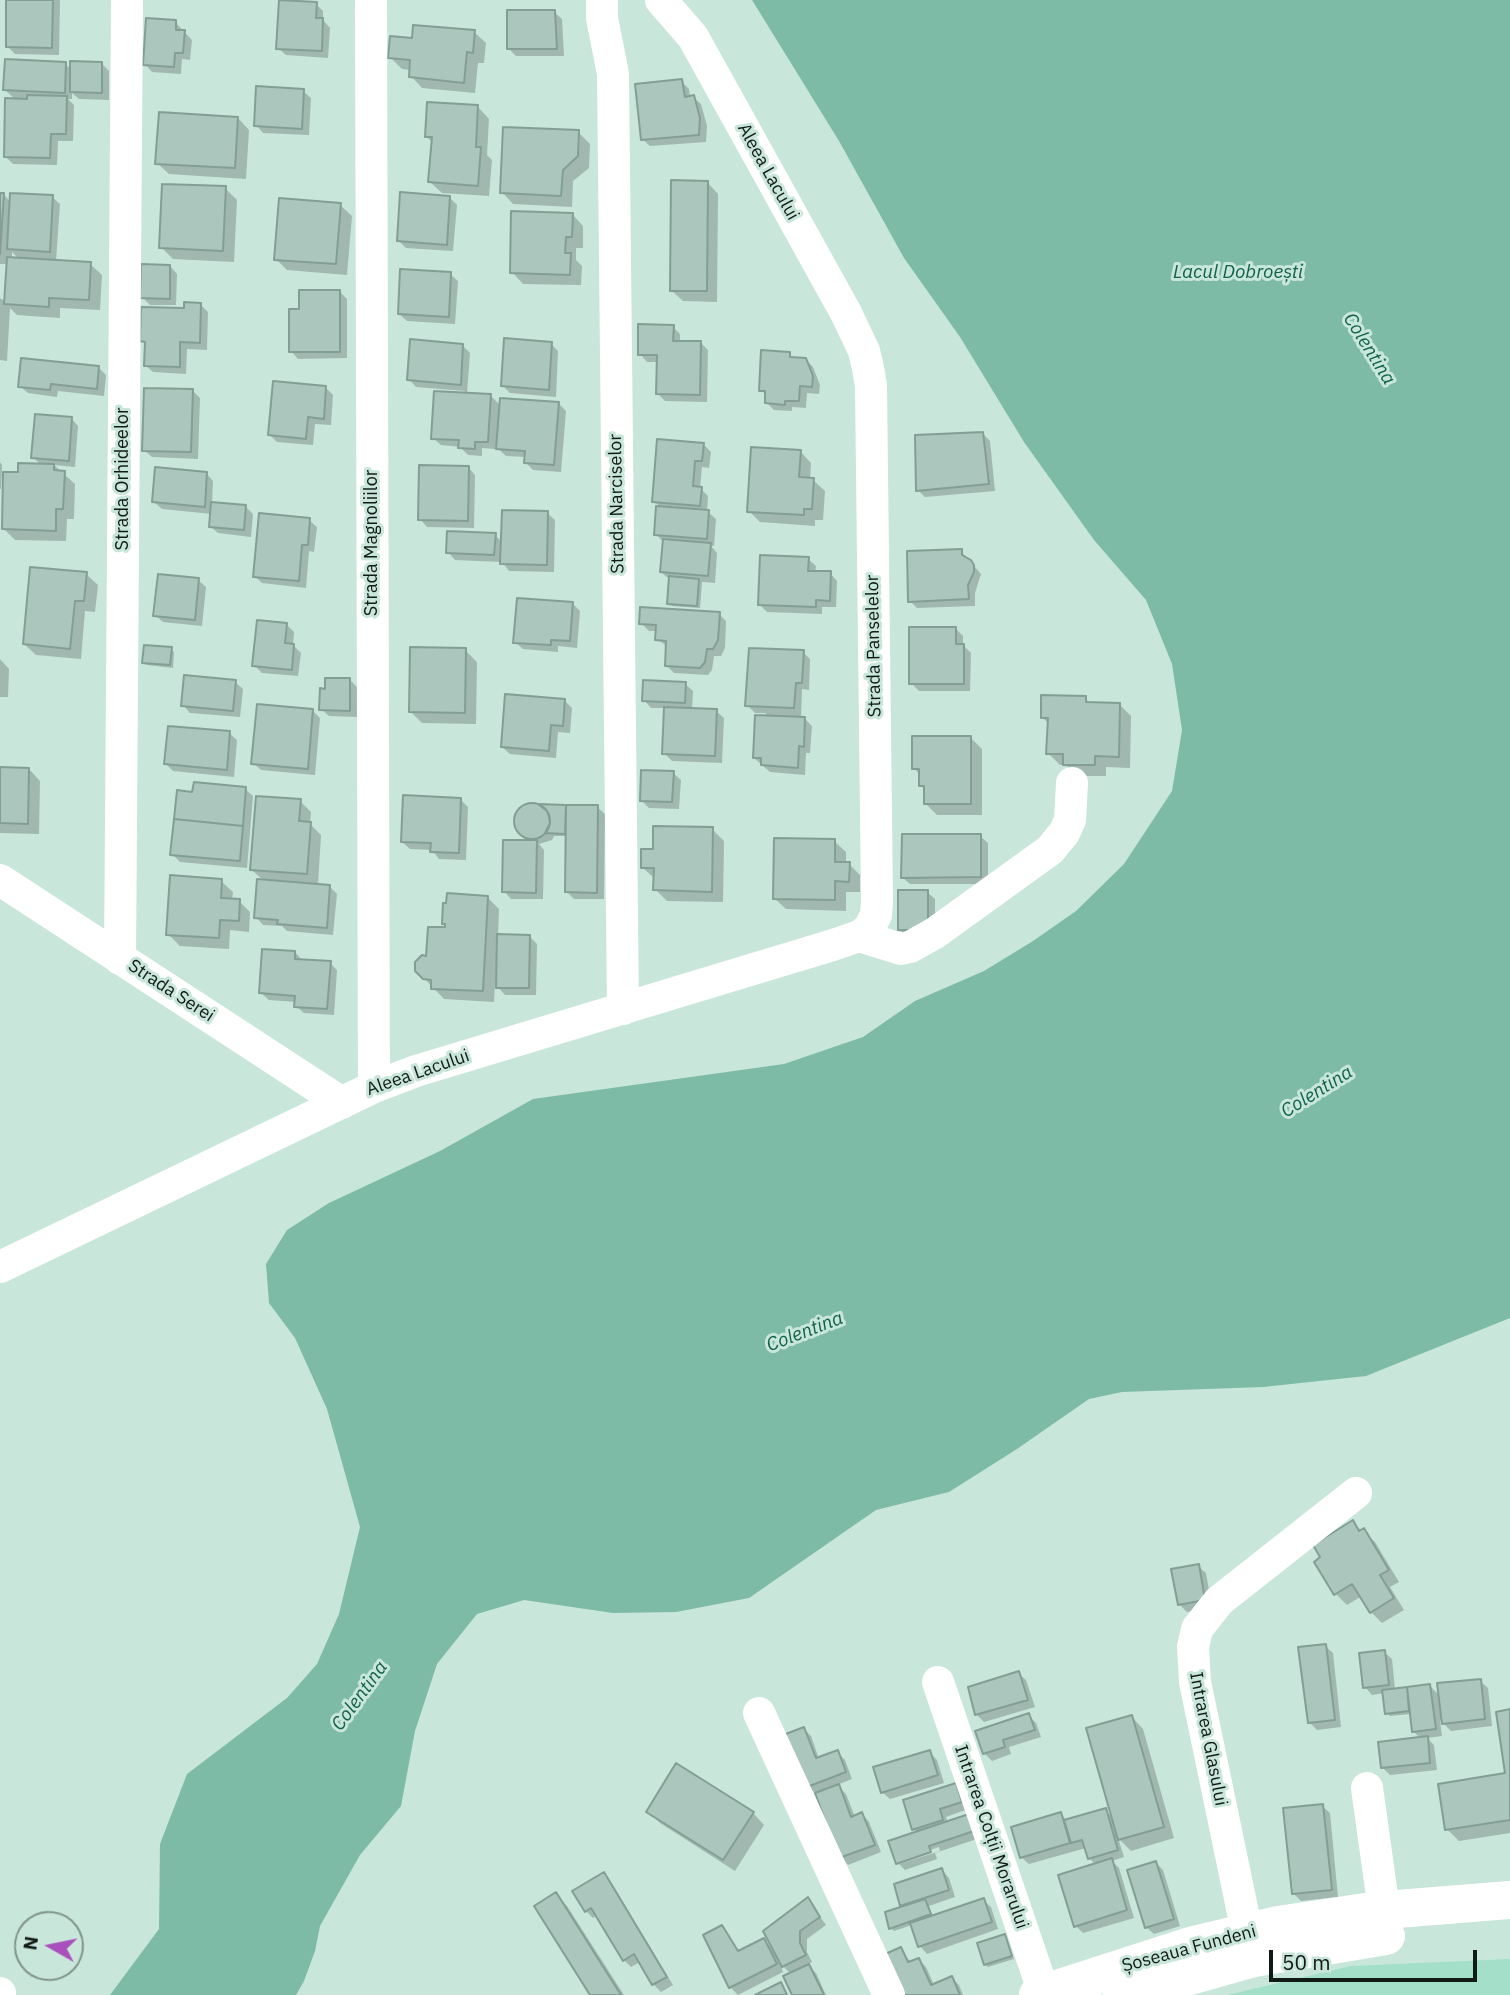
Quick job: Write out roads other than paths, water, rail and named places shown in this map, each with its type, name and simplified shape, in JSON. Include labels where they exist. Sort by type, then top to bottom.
[{"type":"main road","name":"Șoseaua Fundeni","points":[[1041,1994],[1190,1946],[1247,1932],[1384,1910],[1510,1900]]},
{"type":"main road","name":"Șoseaua Fundeni","points":[[1122,1995],[1229,1964],[1317,1946],[1417,1933],[1510,1926]]},
{"type":"street","name":"Strada Orhideelor","points":[[120,958],[127,0]]},
{"type":"street","name":"Strada Magnoliilor","points":[[371,0],[374,1087]]},
{"type":"street","name":"Strada Narciselor","points":[[602,0],[601,18],[613,74],[623,1009]]},
{"type":"street","name":"Aleea Lacului","points":[[661,0],[693,37],[846,313],[864,351]]},
{"type":"street","name":"Strada Panselelor","points":[[859,936],[869,929],[876,915],[877,901],[871,386],[864,351]]},
{"type":"street","points":[[859,936],[901,949],[935,933],[1050,850],[1065,833],[1070,820],[1072,783]]},
{"type":"street","name":"Strada Serei","points":[[0,880],[342,1102]]},
{"type":"street","name":"Aleea Lacului","points":[[0,1267],[374,1087],[416,1071],[859,936]]},
{"type":"street","name":"Intrarea Glasului","points":[[1247,1932],[1195,1682],[1192,1662],[1197,1629],[1219,1601],[1356,1493]]},
{"type":"street","name":"Intrarea Colții Morarului","points":[[938,1682],[1041,1994]]},
{"type":"street","points":[[759,1713],[889,1995]]},
{"type":"street","points":[[1367,1788],[1384,1910]]},
{"type":"water","name":"Lacul Dobroești","points":[[752,0],[1510,0],[1510,1318],[1366,1376],[1263,1387],[1122,1392],[1089,1399],[949,1492],[876,1510],[749,1598],[676,1612],[613,1613],[524,1600],[477,1614],[437,1664],[415,1731],[401,1806],[360,1855],[320,1926],[315,1951],[296,1995],[110,1995],[159,1929],[160,1844],[187,1774],[287,1698],[317,1664],[339,1614],[360,1527],[327,1409],[295,1338],[269,1303],[266,1264],[287,1230],[329,1203],[440,1151],[533,1099],[784,1064],[863,1037],[915,1001],[984,971],[1076,911],[1124,864],[1172,791],[1182,730],[1172,664],[1146,600],[1094,540],[1024,442],[960,337],[904,258],[839,141]]},
{"type":"water label","name":"Colentina","points":[[1369,349]]},
{"type":"water label","name":"Colentina","points":[[1317,1092]]},
{"type":"water label","name":"Colentina","points":[[805,1332]]},
{"type":"water label","name":"Colentina","points":[[360,1696]]}]
